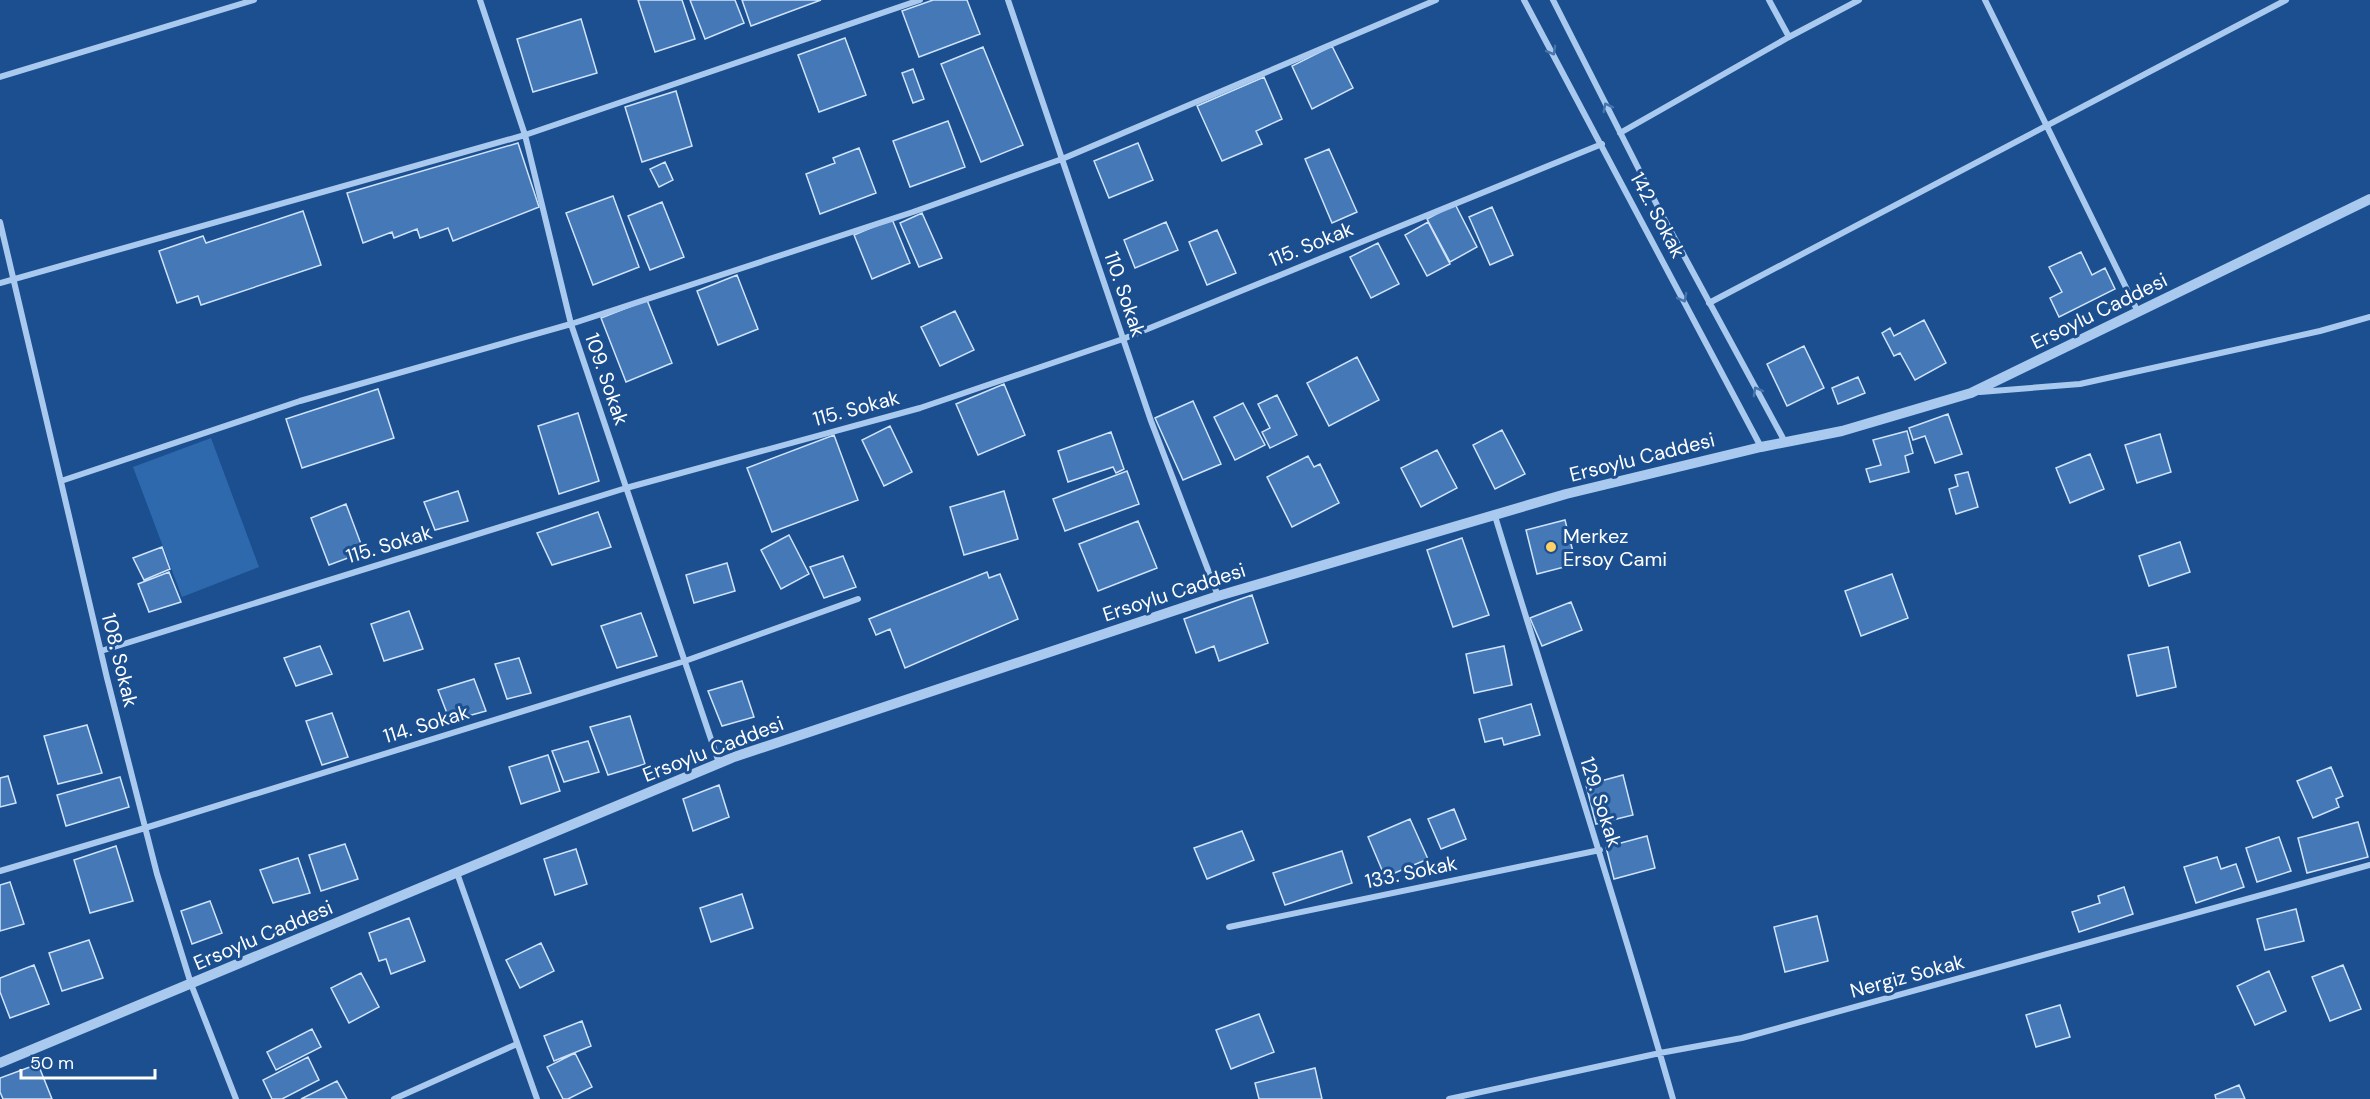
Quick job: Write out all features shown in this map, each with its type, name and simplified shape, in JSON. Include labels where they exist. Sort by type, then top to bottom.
[{"type":"street","points":[[0,77],[254,0]]},
{"type":"street","name":"109. Sokak","points":[[480,0],[525,135],[571,324],[720,763]]},
{"type":"street","points":[[0,283],[525,135],[920,0]]},
{"type":"street","name":"110. Sokak","points":[[1008,0],[1151,421],[1218,596]]},
{"type":"street","points":[[61,481],[300,401],[571,324],[913,212],[1062,159],[1436,0]]},
{"type":"street","name":"142. Sokak","points":[[1524,0],[1761,447]]},
{"type":"street","points":[[1553,0],[1709,303],[1785,442]]},
{"type":"street","points":[[1769,0],[1789,37]]},
{"type":"street","points":[[1620,133],[1859,0]]},
{"type":"street","points":[[1985,0],[2138,312]]},
{"type":"street","points":[[1709,303],[2286,0]]},
{"type":"street","name":"115. Sokak","points":[[101,651],[627,488],[920,408],[1123,339],[1602,144]]},
{"type":"street","name":"Ersoylu Caddesi","points":[[0,1063],[720,763],[1218,596],[1566,494],[1842,430],[1971,393],[2370,199]]},
{"type":"street","name":"108. Sokak","points":[[0,222],[101,651],[146,828],[191,984],[236,1099]]},
{"type":"street","points":[[1971,393],[2080,384],[2320,331],[2370,317]]},
{"type":"street","name":"129. Sokak","points":[[1495,516],[1570,762],[1600,850],[1673,1099]]},
{"type":"street","name":"114. Sokak","points":[[0,871],[685,662],[858,599]]},
{"type":"street","name":"133. Sokak","points":[[1229,927],[1600,850]]},
{"type":"street","name":"Nergiz Sokak","points":[[1449,1099],[1660,1053],[1742,1038],[2370,865]]},
{"type":"street","points":[[457,873],[537,1099]]},
{"type":"street","points":[[394,1099],[518,1044]]},
{"type":"shaded area","points":[[211,438],[259,567],[182,597],[133,467]]},
{"type":"building","points":[[638,0],[682,0],[695,39],[655,52]]},
{"type":"building","points":[[690,0],[735,0],[744,23],[705,39]]},
{"type":"building","points":[[742,0],[821,0],[751,26]]},
{"type":"building","points":[[933,0],[967,0],[980,34],[919,57],[902,11]]},
{"type":"building","points":[[581,19],[597,73],[533,92],[517,39]]},
{"type":"building","points":[[845,38],[866,95],[819,112],[798,55]]},
{"type":"building","points":[[1332,46],[1353,88],[1312,109],[1292,66]]},
{"type":"building","points":[[983,47],[1023,145],[981,162],[941,64]]},
{"type":"building","points":[[913,69],[924,99],[913,103],[902,73]]},
{"type":"building","points":[[1264,77],[1282,119],[1256,131],[1262,144],[1222,161],[1197,106]]},
{"type":"building","points":[[676,91],[692,146],[642,162],[625,107]]},
{"type":"building","points":[[948,121],[965,167],[910,187],[893,141]]},
{"type":"building","points":[[518,143],[539,207],[453,241],[448,228],[420,238],[417,229],[394,238],[392,232],[363,243],[347,193]]},
{"type":"building","points":[[1138,143],[1153,180],[1109,198],[1094,161]]},
{"type":"building","points":[[859,148],[876,193],[820,214],[806,174],[835,163],[833,158]]},
{"type":"building","points":[[1329,149],[1357,212],[1332,223],[1305,159]]},
{"type":"building","points":[[665,162],[673,180],[659,187],[650,169]]},
{"type":"building","points":[[613,196],[639,267],[593,285],[566,213]]},
{"type":"building","points":[[662,202],[684,257],[650,270],[628,216]]},
{"type":"building","points":[[1455,204],[1477,247],[1450,262],[1427,219]]},
{"type":"building","points":[[1492,207],[1513,255],[1490,265],[1469,217]]},
{"type":"building","points":[[303,211],[321,265],[201,305],[198,296],[177,303],[159,251],[203,236],[206,243]]},
{"type":"building","points":[[922,213],[942,258],[919,267],[900,223]]},
{"type":"building","points":[[892,219],[910,263],[872,279],[854,235]]},
{"type":"building","points":[[1166,222],[1178,250],[1135,268],[1124,240]]},
{"type":"building","points":[[1428,222],[1450,264],[1427,276],[1405,235]]},
{"type":"building","points":[[1217,230],[1236,273],[1207,285],[1189,242]]},
{"type":"building","points":[[1378,243],[1399,284],[1371,298],[1350,257]]},
{"type":"building","points":[[2081,252],[2092,275],[2105,268],[2115,289],[2059,317],[2050,298],[2062,292],[2049,267]]},
{"type":"building","points":[[737,275],[758,329],[718,345],[697,291]]},
{"type":"building","points":[[647,300],[672,363],[626,382],[601,318]]},
{"type":"building","points":[[955,311],[974,350],[940,366],[921,327]]},
{"type":"building","points":[[1924,320],[1946,363],[1915,380],[1900,353],[1894,356],[1882,333],[1890,328],[1894,336]]},
{"type":"building","points":[[1804,346],[1824,388],[1787,406],[1767,364]]},
{"type":"building","points":[[1357,357],[1379,400],[1329,426],[1307,383]]},
{"type":"building","points":[[1858,377],[1865,393],[1838,404],[1832,388]]},
{"type":"building","points":[[1004,384],[1025,435],[978,455],[956,404]]},
{"type":"building","points":[[378,389],[394,438],[302,468],[286,419]]},
{"type":"building","points":[[1277,395],[1297,435],[1270,448],[1262,432],[1270,428],[1258,404]]},
{"type":"building","points":[[1193,401],[1221,464],[1183,480],[1155,418]]},
{"type":"building","points":[[1243,403],[1265,445],[1235,460],[1214,417]]},
{"type":"building","points":[[578,413],[599,481],[559,494],[538,426]]},
{"type":"building","points":[[1948,414],[1962,454],[1935,463],[1925,436],[1913,440],[1909,428]]},
{"type":"building","points":[[890,426],[912,472],[884,486],[862,440]]},
{"type":"building","points":[[1502,430],[1525,474],[1495,489],[1473,445]]},
{"type":"building","points":[[1907,431],[1913,453],[1905,456],[1909,472],[1870,482],[1866,469],[1881,465],[1873,440]]},
{"type":"building","points":[[1111,432],[1124,469],[1116,473],[1113,467],[1068,482],[1058,451]]},
{"type":"building","points":[[2160,434],[2171,472],[2137,483],[2125,445]]},
{"type":"building","points":[[834,435],[858,500],[772,532],[747,468]]},
{"type":"building","points":[[1437,450],[1457,488],[1421,507],[1401,468]]},
{"type":"building","points":[[2090,454],[2104,489],[2070,503],[2056,468]]},
{"type":"building","points":[[1308,456],[1314,467],[1320,464],[1339,503],[1292,527],[1267,477]]},
{"type":"building","points":[[1127,471],[1139,504],[1065,531],[1053,499]]},
{"type":"building","points":[[1968,472],[1978,507],[1956,514],[1949,489],[1958,486],[1955,475]]},
{"type":"building","points":[[458,491],[468,521],[435,530],[424,502]]},
{"type":"building","points":[[1004,491],[1018,539],[964,555],[950,507]]},
{"type":"building","points":[[346,504],[364,552],[329,565],[311,518]]},
{"type":"building","points":[[598,512],[611,547],[552,565],[537,533]]},
{"type":"building","name":"Merkez Ersoy Cami","points":[[1565,520],[1576,564],[1537,574],[1526,530]]},
{"type":"building","points":[[1138,521],[1157,568],[1098,591],[1079,544]]},
{"type":"building","points":[[789,535],[809,574],[781,589],[761,550]]},
{"type":"building","points":[[1462,538],[1489,615],[1453,627],[1427,550]]},
{"type":"building","points":[[2180,542],[2190,572],[2149,586],[2139,556]]},
{"type":"building","points":[[162,547],[170,569],[144,580],[133,558]]},
{"type":"building","points":[[843,556],[856,587],[824,598],[810,567]]},
{"type":"building","points":[[727,563],[735,591],[694,603],[686,575]]},
{"type":"building","points":[[169,572],[181,602],[149,612],[138,584]]},
{"type":"building","points":[[987,572],[989,578],[1000,574],[1018,619],[905,668],[890,629],[876,635],[869,619]]},
{"type":"building","points":[[1892,574],[1908,618],[1861,636],[1845,591]]},
{"type":"building","points":[[1252,595],[1268,643],[1219,661],[1214,646],[1196,653],[1184,619]]},
{"type":"building","points":[[1571,602],[1582,630],[1542,646],[1530,618]]},
{"type":"building","points":[[409,611],[423,649],[384,661],[371,624]]},
{"type":"building","points":[[641,613],[657,656],[617,668],[601,626]]},
{"type":"building","points":[[320,646],[332,674],[296,686],[284,658]]},
{"type":"building","points":[[1504,646],[1512,685],[1474,693],[1466,654]]},
{"type":"building","points":[[2168,647],[2176,687],[2137,696],[2128,655]]},
{"type":"building","points":[[519,658],[531,693],[507,699],[495,664]]},
{"type":"building","points":[[474,679],[486,711],[450,721],[438,690]]},
{"type":"building","points":[[742,681],[754,717],[722,726],[708,691]]},
{"type":"building","points":[[1531,704],[1540,735],[1504,745],[1502,738],[1485,742],[1479,719]]},
{"type":"building","points":[[332,713],[348,757],[322,765],[306,721]]},
{"type":"building","points":[[630,716],[645,764],[608,775],[590,727]]},
{"type":"building","points":[[87,725],[102,773],[58,784],[44,736]]},
{"type":"building","points":[[588,741],[599,772],[564,782],[552,751]]},
{"type":"building","points":[[548,755],[560,791],[521,804],[509,767]]},
{"type":"building","points":[[2331,767],[2343,796],[2336,799],[2339,807],[2313,818],[2297,781]]},
{"type":"building","points":[[1623,775],[1633,815],[1596,824],[1586,785]]},
{"type":"building","points":[[8,776],[16,803],[0,807],[0,778]]},
{"type":"building","points":[[120,777],[129,807],[66,826],[57,795]]},
{"type":"building","points":[[719,785],[729,817],[693,831],[683,799]]},
{"type":"building","points":[[1454,809],[1466,839],[1441,849],[1428,819]]},
{"type":"building","points":[[1410,819],[1428,859],[1385,877],[1368,837]]},
{"type":"building","points":[[2358,822],[2368,857],[2307,873],[2298,838]]},
{"type":"building","points":[[1242,831],[1254,860],[1207,879],[1194,848]]},
{"type":"building","points":[[1647,836],[1655,868],[1614,879],[1606,847]]},
{"type":"building","points":[[2279,837],[2291,871],[2257,882],[2246,848]]},
{"type":"building","points":[[345,844],[358,879],[321,891],[309,855]]},
{"type":"building","points":[[116,846],[133,901],[90,913],[74,860]]},
{"type":"building","points":[[576,849],[587,884],[555,895],[544,859]]},
{"type":"building","points":[[1342,851],[1352,883],[1285,905],[1273,873]]},
{"type":"building","points":[[2217,857],[2221,869],[2236,864],[2244,887],[2196,903],[2184,867]]},
{"type":"building","points":[[298,858],[310,893],[273,903],[260,870]]},
{"type":"building","points":[[10,882],[24,924],[0,931],[0,885]]},
{"type":"building","points":[[2124,887],[2133,914],[2079,932],[2072,912],[2100,903],[2098,896]]},
{"type":"building","points":[[742,894],[753,928],[711,942],[700,908]]},
{"type":"building","points":[[210,901],[222,933],[192,944],[181,911]]},
{"type":"building","points":[[2296,909],[2304,941],[2265,950],[2257,919]]},
{"type":"building","points":[[1817,916],[1828,961],[1785,972],[1774,927]]},
{"type":"building","points":[[409,918],[425,961],[391,974],[386,959],[379,961],[369,933]]},
{"type":"building","points":[[89,940],[103,978],[62,991],[49,953]]},
{"type":"building","points":[[541,943],[554,971],[520,988],[506,960]]},
{"type":"building","points":[[34,965],[49,1004],[10,1018],[0,992],[0,978]]},
{"type":"building","points":[[2343,965],[2361,1009],[2330,1021],[2312,977]]},
{"type":"building","points":[[2269,971],[2286,1011],[2255,1025],[2237,986]]},
{"type":"building","points":[[361,973],[379,1007],[349,1023],[331,988]]},
{"type":"building","points":[[2060,1005],[2070,1037],[2036,1047],[2026,1015]]},
{"type":"building","points":[[1259,1014],[1274,1052],[1231,1069],[1216,1030]]},
{"type":"building","points":[[582,1021],[591,1046],[554,1061],[544,1036]]},
{"type":"building","points":[[312,1029],[321,1047],[276,1070],[267,1052]]},
{"type":"building","points":[[575,1053],[592,1087],[568,1099],[563,1099],[547,1067]]},
{"type":"building","points":[[308,1057],[319,1080],[282,1099],[272,1099],[263,1080]]},
{"type":"building","points":[[38,1064],[52,1099],[3,1099],[0,1092],[0,1078]]},
{"type":"building","points":[[1315,1068],[1322,1099],[1259,1099],[1255,1083]]},
{"type":"building","points":[[337,1081],[347,1099],[301,1099]]},
{"type":"building","points":[[2239,1085],[2245,1099],[2216,1099],[2215,1095]]},
{"type":"place","name":"Merkez Ersoy Cami","points":[[1551,547]]}]
